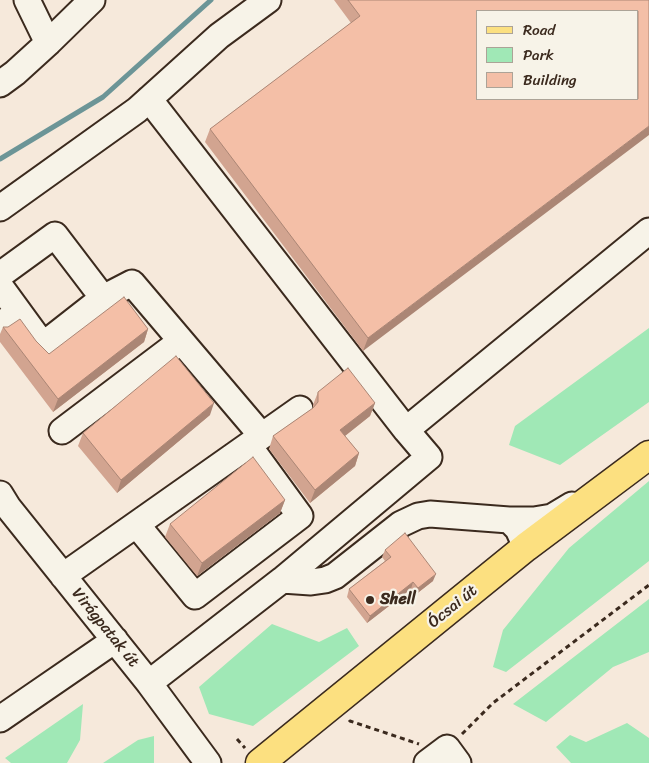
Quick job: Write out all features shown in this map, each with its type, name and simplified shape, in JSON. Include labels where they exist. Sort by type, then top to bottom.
[{"type":"main road","name":"Ócsai út","points":[[260,763],[526,547],[649,455]]},
{"type":"street","points":[[27,0],[48,42]]},
{"type":"street","points":[[0,84],[15,73],[92,0]]},
{"type":"street","points":[[0,208],[137,110],[219,36],[268,0]]},
{"type":"street","points":[[149,99],[429,458],[282,580],[149,683]]},
{"type":"street","points":[[406,430],[649,231]]},
{"type":"street","points":[[0,274],[55,235],[103,298]]},
{"type":"street","points":[[0,286],[9,318],[44,344],[103,298],[132,283],[181,341],[255,441],[300,516],[195,596],[136,525]]},
{"type":"street","points":[[62,431],[181,341]]},
{"type":"street","points":[[63,576],[300,409]]},
{"type":"street","points":[[282,580],[311,582],[335,576],[401,524],[418,516],[443,514],[509,520],[534,520],[552,517],[626,473]]},
{"type":"street","name":"Virágpatak út","points":[[0,494],[8,507],[149,683],[208,763]]},
{"type":"street","points":[[509,520],[518,529],[526,547]]},
{"type":"street","points":[[0,719],[115,640]]},
{"type":"path","points":[[342,727],[350,721],[439,755],[493,703],[649,584]]},
{"type":"green space","points":[[649,328],[649,402],[560,465],[509,445],[515,426]]},
{"type":"green space","points":[[649,481],[649,561],[506,672],[493,667],[503,630],[569,548]]},
{"type":"green space","points":[[649,599],[649,652],[613,667],[546,722],[513,704]]},
{"type":"green space","points":[[272,624],[319,642],[347,628],[359,646],[253,726],[209,714],[199,687]]},
{"type":"green space","points":[[83,704],[80,740],[67,763],[11,763],[5,758]]},
{"type":"green space","points":[[627,723],[649,738],[649,763],[571,763],[556,747],[570,735],[586,742]]},
{"type":"green space","points":[[154,736],[154,763],[103,763],[138,740]]},
{"type":"building","points":[[348,0],[649,0],[649,126],[368,338],[210,129],[360,16]]},
{"type":"building","points":[[124,297],[148,329],[58,399],[3,327],[8,327],[20,319],[36,341],[49,354]]},
{"type":"building","points":[[176,356],[214,403],[121,480],[83,433]]},
{"type":"building","points":[[348,368],[375,403],[340,430],[359,453],[315,490],[273,436],[313,408],[318,402],[318,392]]},
{"type":"building","points":[[253,457],[285,500],[202,563],[170,524]]},
{"type":"building","points":[[405,533],[436,574],[418,588],[413,582],[370,616],[349,589],[391,557],[385,550]]},
{"type":"waterway","points":[[0,159],[103,97],[211,0]]},
{"type":"place","name":"Shell","points":[[370,600]]}]
